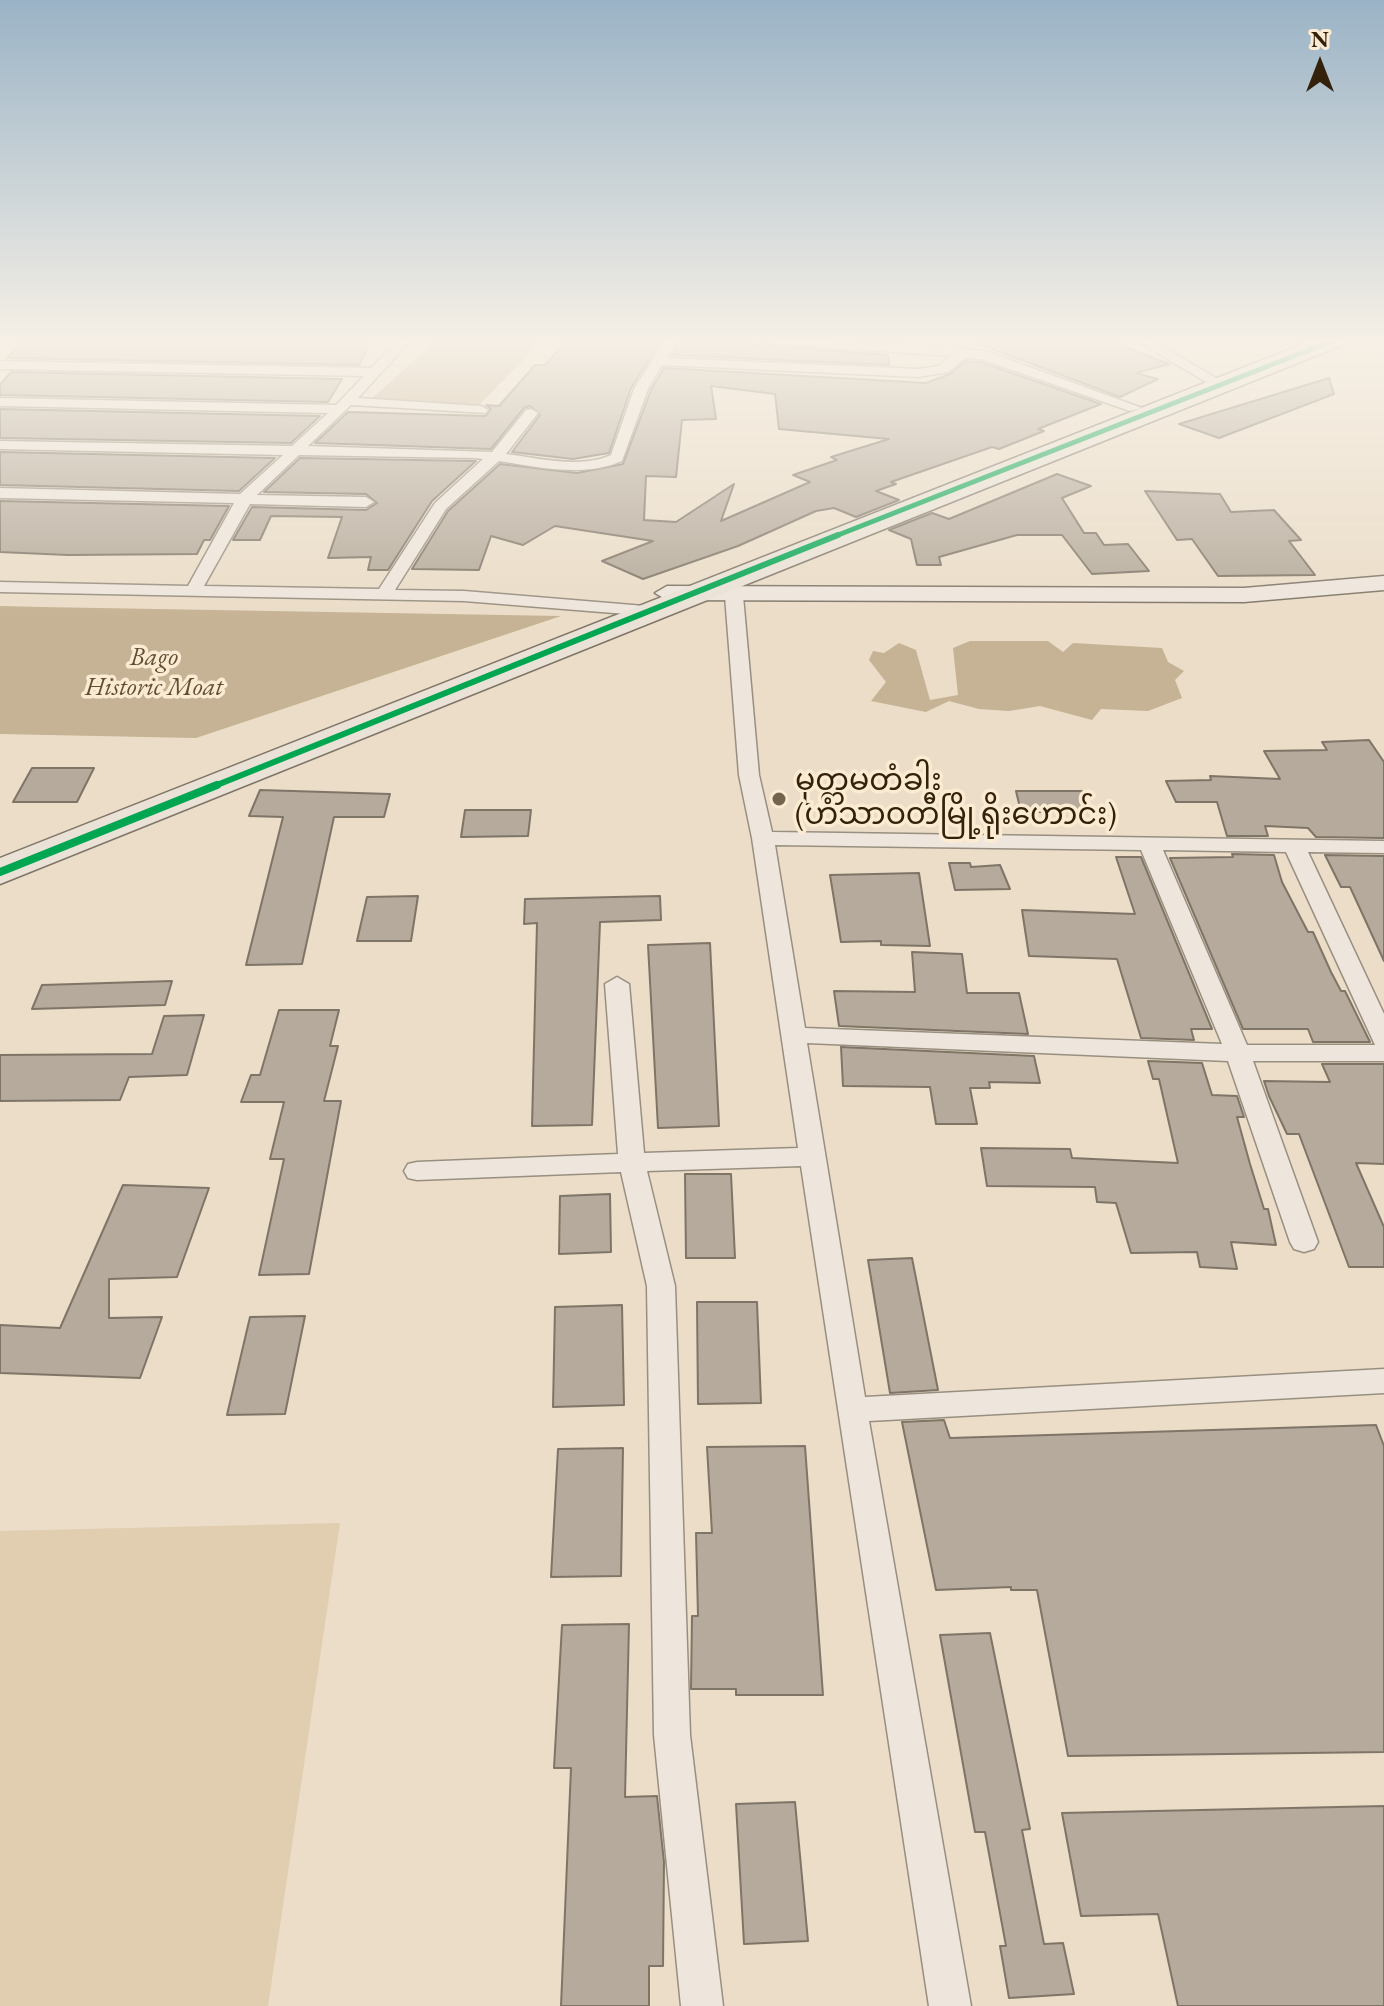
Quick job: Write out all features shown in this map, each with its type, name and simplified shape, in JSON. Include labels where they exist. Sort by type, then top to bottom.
[{"type":"highway","points":[[0,872],[1075,433]]},
{"type":"highway","points":[[0,856],[1097,433]]},
{"type":"street","points":[[193,591],[245,498],[313,433]]},
{"type":"street","points":[[384,594],[440,506],[496,456],[515,433]]},
{"type":"street","points":[[0,445],[295,449],[496,456],[561,465],[603,464],[617,458],[626,433]]},
{"type":"street","points":[[0,493],[366,502]]},
{"type":"street","points":[[0,587],[660,602],[734,596],[1244,595],[1384,583]]},
{"type":"street","points":[[734,596],[749,775],[763,838],[852,1410],[950,2006]]},
{"type":"street","points":[[763,838],[1384,847]]},
{"type":"street","points":[[1149,843],[1238,1053],[1304,1242]]},
{"type":"street","points":[[1294,846],[1384,1040]]},
{"type":"street","points":[[617,984],[632,1163],[661,1286],[672,1735],[702,2006]]},
{"type":"street","points":[[795,1035],[1238,1053],[1384,1053]]},
{"type":"street","points":[[417,1171],[814,1156]]},
{"type":"street","points":[[852,1410],[1384,1381]]},
{"type":"shaded area","points":[[340,1523],[268,2006],[0,2006],[0,1531]]},
{"type":"water","name":"Bago Historic Moat","points":[[0,606],[561,616],[196,738],[0,734]]},
{"type":"water","points":[[970,641],[1048,641],[1063,652],[1073,643],[1162,648],[1168,662],[1184,671],[1175,680],[1182,698],[1148,711],[1101,709],[1092,720],[1040,706],[1009,711],[979,709],[949,701],[926,712],[871,701],[886,682],[869,660],[873,651],[884,653],[899,643],[916,650],[930,700],[958,695],[953,648]]},
{"type":"building","points":[[0,433],[302,433],[291,443],[0,438]]},
{"type":"building","points":[[326,433],[504,433],[491,449],[315,443]]},
{"type":"building","points":[[527,433],[616,433],[609,453],[573,459],[512,452]]},
{"type":"building","points":[[635,433],[681,433],[676,477],[646,476],[644,520],[676,522],[734,484],[721,521],[810,482],[793,475],[837,460],[831,457],[889,439],[819,433],[1040,433],[999,449],[992,447],[891,482],[896,484],[876,491],[899,500],[856,517],[834,508],[816,511],[738,546],[643,579],[602,561],[653,541],[555,526],[523,545],[491,536],[479,570],[412,569],[448,511],[500,464],[577,473],[623,464]]},
{"type":"building","points":[[1204,433],[1233,433],[1219,438]]},
{"type":"building","points":[[0,452],[275,458],[239,491],[0,485]]},
{"type":"building","points":[[300,458],[476,461],[432,501],[388,570],[368,570],[371,557],[328,558],[342,517],[271,516],[260,540],[233,540],[252,507],[366,510],[377,503],[366,494],[264,492]]},
{"type":"building","points":[[1057,474],[1091,486],[1062,498],[1084,533],[1096,533],[1104,545],[1128,544],[1149,571],[1092,574],[1062,535],[1017,535],[939,557],[941,565],[917,565],[911,539],[889,530],[932,513],[949,519]]},
{"type":"building","points":[[1145,491],[1220,494],[1231,512],[1274,510],[1301,540],[1289,541],[1315,575],[1218,576],[1192,539],[1177,540]]},
{"type":"building","points":[[0,501],[229,506],[210,540],[204,540],[197,554],[68,555],[0,552]]},
{"type":"building","points":[[1369,740],[1384,762],[1384,838],[1316,837],[1308,828],[1265,826],[1268,836],[1227,836],[1217,802],[1176,802],[1166,781],[1211,780],[1210,776],[1280,779],[1264,751],[1327,750],[1322,742]]},
{"type":"building","points":[[32,768],[94,768],[77,802],[13,802]]},
{"type":"building","points":[[260,790],[390,794],[384,817],[334,817],[302,964],[246,965],[283,817],[249,816]]},
{"type":"building","points":[[1016,791],[1082,791],[1089,812],[1021,812]]},
{"type":"building","points":[[465,810],[531,810],[528,836],[461,837]]},
{"type":"building","points":[[1232,854],[1274,855],[1282,882],[1308,932],[1313,932],[1331,972],[1341,991],[1345,991],[1370,1042],[1313,1042],[1308,1029],[1243,1029],[1170,858],[1233,857]]},
{"type":"building","points":[[1325,855],[1384,856],[1384,961],[1350,887],[1341,887]]},
{"type":"building","points":[[1116,857],[1141,857],[1212,1029],[1191,1029],[1194,1040],[1141,1038],[1117,959],[1029,956],[1022,910],[1135,914]]},
{"type":"building","points":[[949,863],[970,863],[971,867],[1000,865],[1010,889],[955,890]]},
{"type":"building","points":[[919,873],[930,946],[881,945],[881,941],[841,942],[830,875]]},
{"type":"building","points":[[418,896],[411,941],[357,941],[367,897]]},
{"type":"building","points":[[660,896],[661,920],[600,922],[592,1125],[532,1126],[537,923],[524,924],[525,899]]},
{"type":"building","points":[[710,943],[719,1126],[658,1128],[648,945]]},
{"type":"building","points":[[912,952],[962,954],[967,993],[1019,993],[1028,1034],[839,1026],[834,991],[915,992]]},
{"type":"building","points":[[172,981],[165,1005],[32,1009],[42,985]]},
{"type":"building","points":[[279,1010],[339,1010],[330,1046],[338,1046],[324,1101],[341,1101],[309,1274],[259,1275],[284,1159],[270,1159],[284,1102],[241,1102],[251,1075],[260,1075]]},
{"type":"building","points":[[204,1015],[187,1075],[129,1077],[120,1100],[0,1101],[0,1055],[152,1054],[164,1016]]},
{"type":"building","points":[[841,1047],[1034,1056],[1040,1083],[989,1082],[990,1088],[970,1088],[977,1124],[936,1124],[930,1087],[843,1086]]},
{"type":"building","points":[[1148,1061],[1202,1063],[1212,1095],[1237,1096],[1244,1117],[1237,1117],[1264,1209],[1268,1209],[1276,1245],[1231,1242],[1237,1269],[1200,1267],[1197,1252],[1131,1253],[1116,1203],[1097,1202],[1095,1187],[987,1186],[981,1148],[1070,1149],[1072,1158],[1178,1163],[1159,1079],[1153,1079]]},
{"type":"building","points":[[1322,1064],[1384,1064],[1384,1164],[1356,1163],[1384,1227],[1384,1267],[1349,1267],[1299,1134],[1287,1134],[1264,1081],[1330,1082]]},
{"type":"building","points":[[685,1174],[731,1174],[735,1258],[686,1258]]},
{"type":"building","points":[[123,1185],[209,1188],[177,1277],[109,1279],[109,1318],[162,1317],[140,1378],[0,1373],[0,1325],[60,1328]]},
{"type":"building","points":[[610,1194],[611,1252],[559,1254],[560,1196]]},
{"type":"building","points":[[912,1258],[938,1390],[890,1393],[868,1260]]},
{"type":"building","points":[[697,1302],[757,1302],[761,1403],[698,1404]]},
{"type":"building","points":[[622,1305],[624,1405],[553,1407],[555,1307]]},
{"type":"building","points":[[305,1316],[285,1414],[227,1415],[250,1317]]},
{"type":"building","points":[[944,1420],[950,1438],[1376,1425],[1384,1446],[1384,1752],[1068,1756],[1037,1590],[1011,1590],[1011,1587],[936,1590],[902,1422]]},
{"type":"building","points":[[805,1446],[823,1695],[736,1695],[736,1689],[691,1689],[692,1616],[698,1616],[696,1533],[712,1533],[707,1447]]},
{"type":"building","points":[[623,1448],[621,1576],[551,1577],[558,1449]]},
{"type":"building","points":[[629,1624],[625,1797],[657,1796],[664,1862],[663,1966],[649,1966],[649,2006],[561,2006],[571,1768],[554,1768],[562,1625]]},
{"type":"building","points":[[990,1633],[1030,1829],[1022,1830],[1044,1944],[1063,1943],[1074,1994],[1009,1998],[1000,1946],[1006,1946],[985,1832],[975,1832],[940,1635]]},
{"type":"building","points":[[795,1802],[808,1941],[744,1944],[736,1804]]},
{"type":"building","points":[[1384,1806],[1384,2006],[1178,2006],[1158,1914],[1081,1916],[1062,1813]]},
{"type":"transit line","points":[[0,872],[1097,433]]},
{"type":"place","name":"မုတ္တမတံခါး (ဟံသာဝတီမြို့ရိုးဟောင်း)","points":[[779,799]]}]
